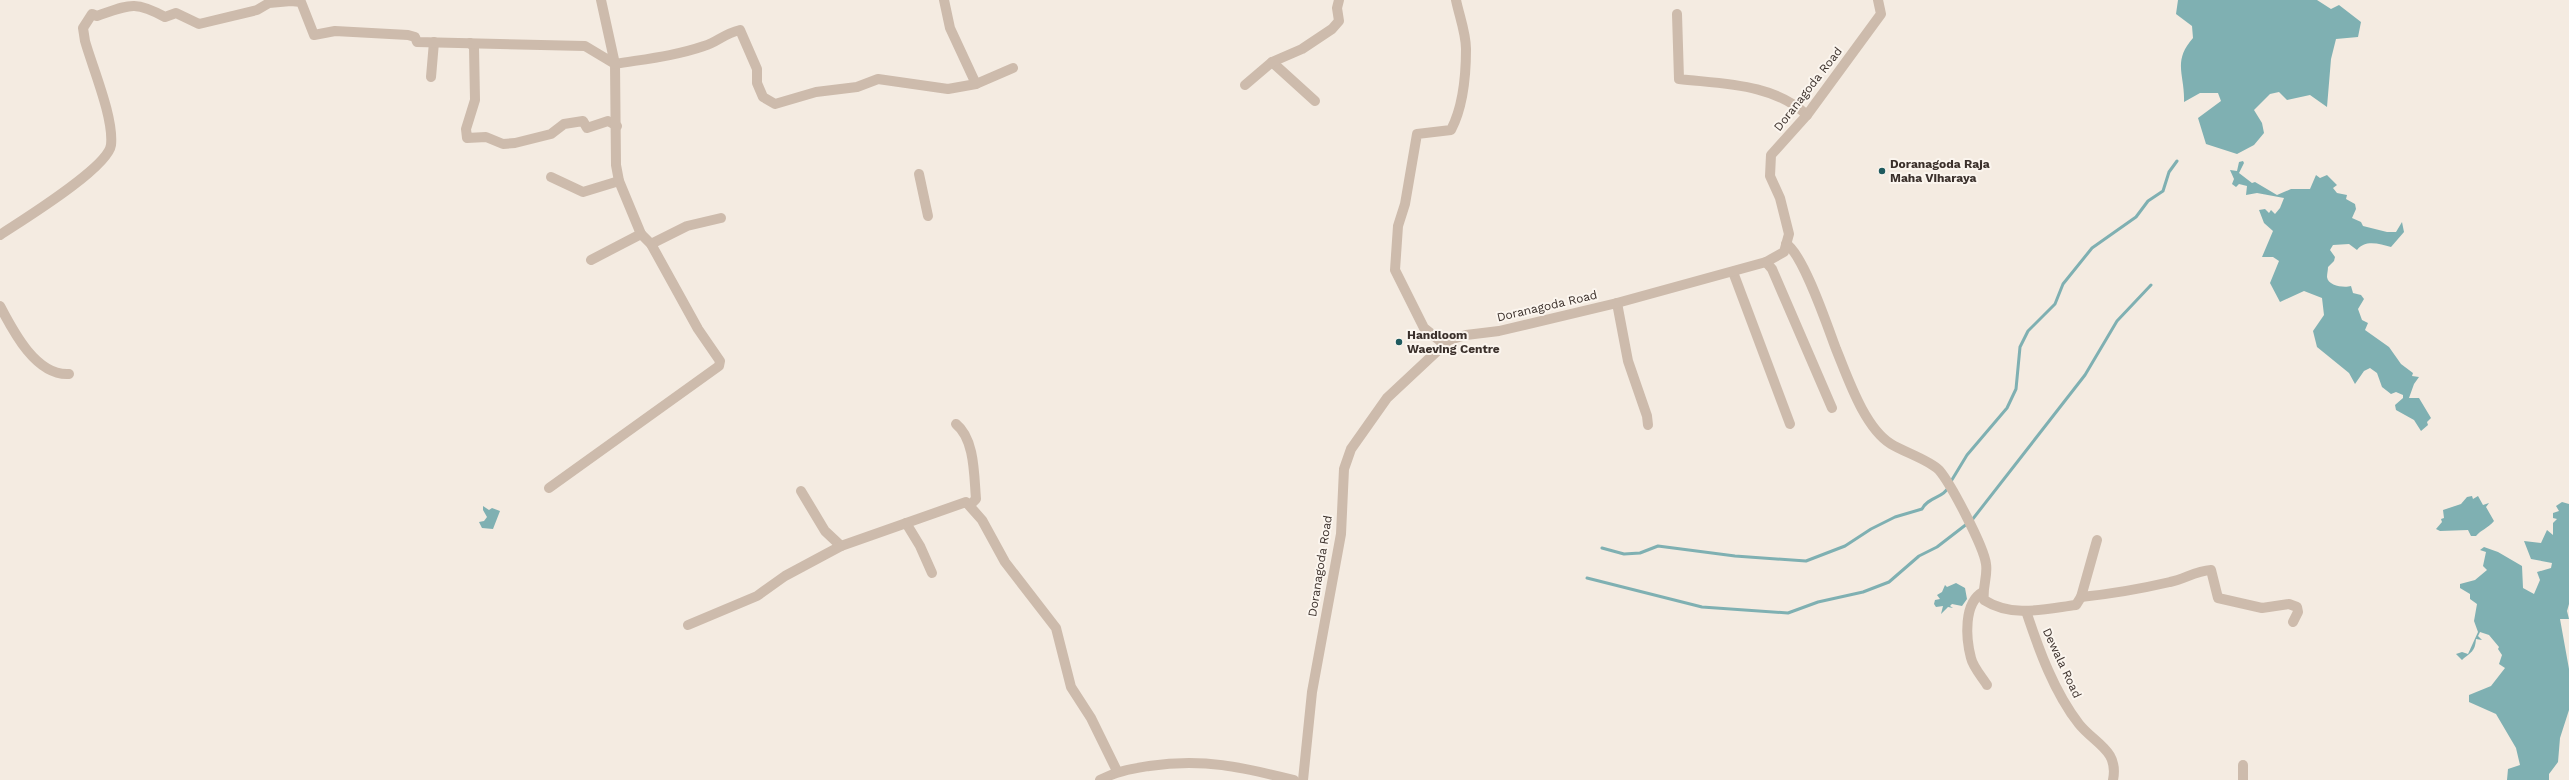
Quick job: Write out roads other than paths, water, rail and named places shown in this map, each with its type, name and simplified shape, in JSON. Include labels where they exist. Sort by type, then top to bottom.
[{"type":"street","points":[[549,488],[719,366],[720,361],[698,329],[651,244],[641,234],[619,181],[616,165],[617,126],[615,64],[601,0]]},
{"type":"street","points":[[944,0],[950,28],[976,84]]},
{"type":"street","points":[[1245,85],[1272,62],[1302,49],[1332,29],[1339,21],[1337,8],[1339,0]]},
{"type":"street","points":[[1444,344],[1424,328],[1395,270],[1398,226],[1405,204],[1417,134],[1451,130],[1460,100],[1466,48],[1456,0]]},
{"type":"street","name":"Doranagoda Road","points":[[1303,780],[1312,692],[1341,534],[1344,469],[1351,449],[1387,398],[1449,340],[1466,335],[1499,331],[1617,303],[1766,262],[1784,252],[1789,234],[1780,198],[1770,176],[1771,155],[1807,115],[1881,14],[1878,0]]},
{"type":"street","points":[[0,234],[67,191],[107,155],[111,146],[111,127],[85,41],[83,28],[92,14],[97,16],[135,3],[147,5],[164,17],[176,12],[199,24],[257,10],[269,3],[291,1],[301,2],[314,35],[336,31],[408,35],[416,37],[418,42],[585,46],[615,64],[670,56],[705,46],[725,34],[740,30],[757,69],[757,83],[763,97],[775,104],[816,92],[857,87],[878,79],[948,88],[976,84],[1013,68]]},
{"type":"street","points":[[1677,14],[1679,79],[1762,90],[1795,103],[1807,115]]},
{"type":"street","points":[[431,76],[434,42]]},
{"type":"street","points":[[470,43],[474,47],[475,100],[466,129],[467,138],[486,137],[503,144],[515,143],[551,134],[564,124],[583,122],[587,128],[608,121],[617,126]]},
{"type":"street","points":[[1272,62],[1315,101]]},
{"type":"street","points":[[918,174],[928,216]]},
{"type":"street","points":[[551,177],[583,192],[619,181]]},
{"type":"street","points":[[651,244],[687,226],[721,218]]},
{"type":"street","points":[[592,260],[641,234]]},
{"type":"street","points":[[1786,244],[1792,247],[1806,273],[1855,394],[1872,424],[1881,437],[1891,444],[1938,469],[1950,486],[1982,551],[1986,565],[1983,592],[1984,600],[1997,608],[2026,612],[2076,606],[2081,597],[2097,540]]},
{"type":"street","points":[[1766,262],[1772,269],[1832,408]]},
{"type":"street","points":[[1733,272],[1790,424]]},
{"type":"street","points":[[1617,303],[1628,361],[1647,416],[1648,425]]},
{"type":"street","points":[[0,306],[12,329],[36,360],[58,374],[69,374]]},
{"type":"street","points":[[956,424],[964,430],[972,458],[976,499],[970,505]]},
{"type":"street","points":[[801,491],[825,531],[841,546]]},
{"type":"street","points":[[688,625],[757,596],[785,576],[841,546],[966,502],[982,520],[1005,562],[1056,628],[1071,687],[1091,718],[1117,771]]},
{"type":"street","points":[[906,523],[920,546],[932,573]]},
{"type":"street","points":[[2081,597],[2137,589],[2172,582],[2197,571],[2211,570],[2218,598],[2262,608],[2289,604],[2298,607],[2298,612],[2293,622]]},
{"type":"street","points":[[1983,592],[1976,596],[1967,619],[1971,659],[1988,685]]},
{"type":"street","name":"Dewala Road","points":[[2026,612],[2060,696],[2079,724],[2110,753],[2114,763],[2113,780]]},
{"type":"street","points":[[1100,780],[1117,771],[1180,761],[1227,764],[1294,780]]},
{"type":"street","points":[[2243,765],[2243,780]]},
{"type":"water","points":[[2178,0],[2317,0],[2331,9],[2339,5],[2361,22],[2358,37],[2336,39],[2331,59],[2327,107],[2310,95],[2287,100],[2279,92],[2270,94],[2254,110],[2262,123],[2264,133],[2254,145],[2237,154],[2206,144],[2198,118],[2221,101],[2218,93],[2200,93],[2184,102],[2181,61],[2187,46],[2193,38],[2192,26],[2176,14]]},
{"type":"water","points":[[2243,161],[2244,163],[2239,173],[2252,183],[2255,182],[2277,195],[2291,189],[2310,189],[2316,175],[2320,178],[2327,175],[2337,185],[2333,188],[2337,193],[2347,195],[2346,199],[2355,204],[2356,209],[2352,218],[2361,222],[2363,226],[2387,232],[2396,232],[2402,222],[2404,232],[2391,247],[2368,243],[2364,244],[2357,250],[2349,244],[2333,245],[2330,250],[2335,257],[2334,261],[2328,267],[2327,277],[2333,284],[2344,287],[2351,286],[2353,293],[2361,295],[2364,299],[2358,309],[2362,320],[2368,323],[2365,330],[2389,347],[2401,364],[2413,373],[2412,376],[2419,377],[2414,384],[2409,398],[2419,398],[2431,418],[2427,422],[2428,425],[2421,431],[2414,420],[2396,410],[2395,405],[2403,398],[2403,395],[2396,392],[2391,394],[2382,387],[2377,373],[2370,368],[2364,371],[2355,384],[2349,373],[2317,347],[2313,331],[2324,315],[2322,298],[2304,291],[2280,302],[2270,283],[2279,261],[2273,257],[2262,257],[2273,231],[2264,223],[2259,210],[2265,209],[2269,213],[2271,210],[2275,214],[2280,208],[2284,198],[2257,193],[2246,195],[2247,186],[2239,184],[2236,187],[2232,184],[2234,179],[2230,170],[2237,171],[2239,162]]},
{"type":"water","points":[[2472,496],[2473,499],[2478,496],[2483,505],[2489,503],[2486,507],[2494,521],[2492,523],[2476,536],[2471,536],[2468,530],[2440,531],[2436,529],[2442,522],[2441,519],[2444,518],[2443,510],[2461,504],[2467,497]]},
{"type":"water","points":[[2562,502],[2569,504],[2569,604],[2567,611],[2569,619],[2560,619],[2569,669],[2569,710],[2560,738],[2558,762],[2549,774],[2549,780],[2507,780],[2508,769],[2520,765],[2516,748],[2496,714],[2469,702],[2469,695],[2491,686],[2505,668],[2499,664],[2502,655],[2498,649],[2499,647],[2489,635],[2480,632],[2478,636],[2482,640],[2476,639],[2475,647],[2470,653],[2462,660],[2456,654],[2462,652],[2468,654],[2478,632],[2474,621],[2477,604],[2470,599],[2470,594],[2460,588],[2460,584],[2475,580],[2487,570],[2483,566],[2486,552],[2480,550],[2484,547],[2498,552],[2522,566],[2523,588],[2534,594],[2540,580],[2537,572],[2551,568],[2552,563],[2531,559],[2524,541],[2541,543],[2547,530],[2553,535],[2553,523],[2557,519],[2553,518],[2553,513],[2559,511],[2556,506]]},
{"type":"water","points":[[483,506],[489,510],[492,508],[500,511],[493,529],[482,528],[479,522],[484,521],[487,517],[483,510]]},
{"type":"water","points":[[1956,583],[1965,588],[1967,599],[1962,606],[1952,604],[1950,606],[1953,608],[1948,607],[1941,614],[1943,606],[1936,607],[1934,604],[1935,600],[1940,599],[1937,595],[1942,592],[1945,585],[1947,587]]},
{"type":"waterway","points":[[1950,483],[1967,455],[2007,408],[2016,389],[2020,347],[2028,331],[2055,304],[2063,284],[2092,248],[2136,217],[2148,201],[2163,191],[2169,172],[2177,161]]},
{"type":"waterway","points":[[1587,578],[1702,607],[1788,613],[1818,602],[1863,592],[1889,582],[1919,556],[1937,547],[1972,520],[2085,375],[2117,321],[2151,285]]},
{"type":"waterway","points":[[1602,548],[1624,554],[1640,553],[1658,546],[1735,556],[1806,561],[1845,546],[1871,529],[1895,517],[1922,509],[1928,502],[1943,494],[1948,488]]},
{"type":"place","name":"Doranagoda Raja Maha Viharaya","points":[[1882,171]]},
{"type":"place","name":"Handloom Waeving Centre","points":[[1399,342]]}]
